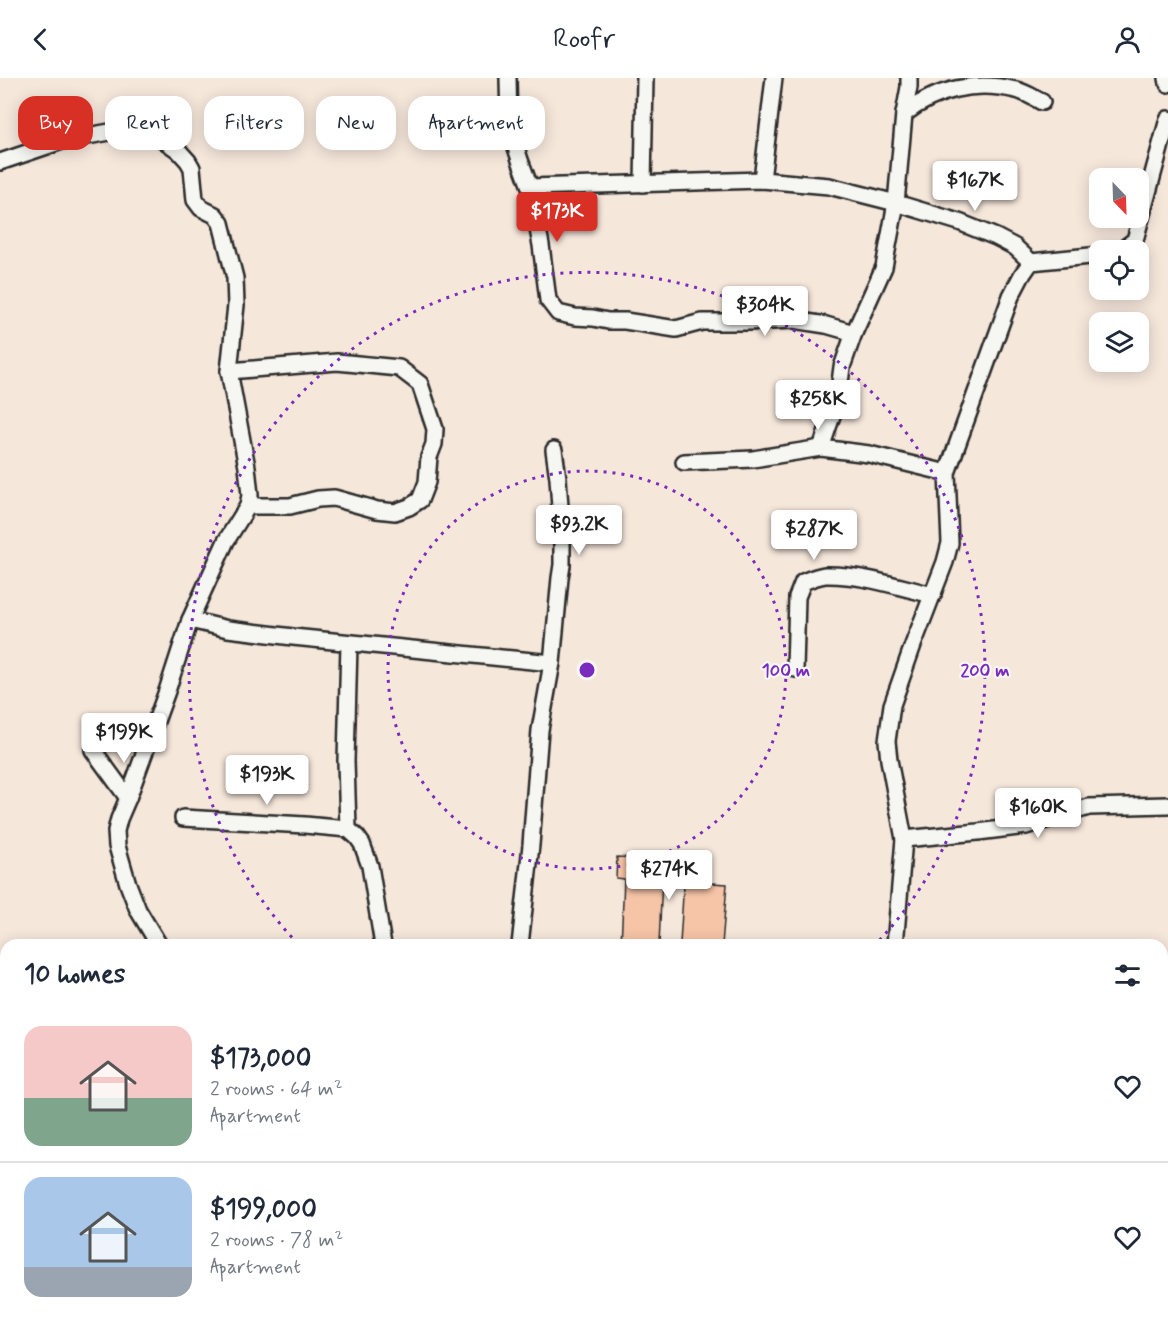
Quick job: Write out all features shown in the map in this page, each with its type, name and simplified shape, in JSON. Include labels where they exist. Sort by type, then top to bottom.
[{"type":"street","points":[[508,78],[509,126],[530,186],[548,300],[558,313],[676,329],[702,322],[794,320],[826,325],[854,333]]},
{"type":"street","points":[[643,184],[645,78]]},
{"type":"street","points":[[762,180],[774,78]]},
{"type":"street","points":[[821,448],[838,398],[843,367],[854,333],[884,267],[896,202],[903,114],[909,78]]},
{"type":"street","points":[[1167,78],[1168,84]]},
{"type":"street","points":[[903,114],[929,97],[954,88],[991,86],[1018,90],[1042,102]]},
{"type":"street","points":[[1135,240],[1168,119]]},
{"type":"street","points":[[0,162],[65,140],[121,130],[140,130],[161,138],[178,150],[192,168],[195,200],[201,208],[215,215],[221,223],[235,278],[236,305],[229,371],[247,467],[250,495],[248,506],[226,541],[190,620],[116,831],[117,846],[138,910],[155,939]]},
{"type":"street","points":[[530,186],[762,180],[829,186],[896,202],[959,222],[1015,247],[1031,262],[1089,256]]},
{"type":"street","points":[[896,939],[904,839],[892,781],[887,741],[892,705],[951,543],[947,473],[1011,296],[1031,262]]},
{"type":"street","points":[[229,371],[337,362],[399,368],[420,384],[435,429],[427,482],[420,500],[409,507],[395,512],[378,510],[334,498],[318,499],[290,506],[248,506]]},
{"type":"street","points":[[684,462],[753,459],[821,448],[868,454],[947,473]]},
{"type":"street","points":[[521,939],[540,730],[552,663],[562,565],[560,493],[554,450]]},
{"type":"street","points":[[795,669],[797,597],[803,582],[824,575],[854,577],[933,595]]},
{"type":"street","points":[[190,620],[228,629],[348,644],[552,663]]},
{"type":"street","points":[[348,644],[346,761],[348,829]]},
{"type":"street","points":[[93,750],[128,798]]},
{"type":"street","points":[[904,839],[1026,826],[1089,807],[1168,806]]},
{"type":"street","points":[[183,818],[348,829],[362,844],[370,866],[381,939]]},
{"type":"building","points":[[657,855],[696,857],[695,882],[727,884],[722,939],[680,939],[684,879],[662,878],[659,939],[621,939],[624,879],[616,878],[617,857],[657,859]]}]
